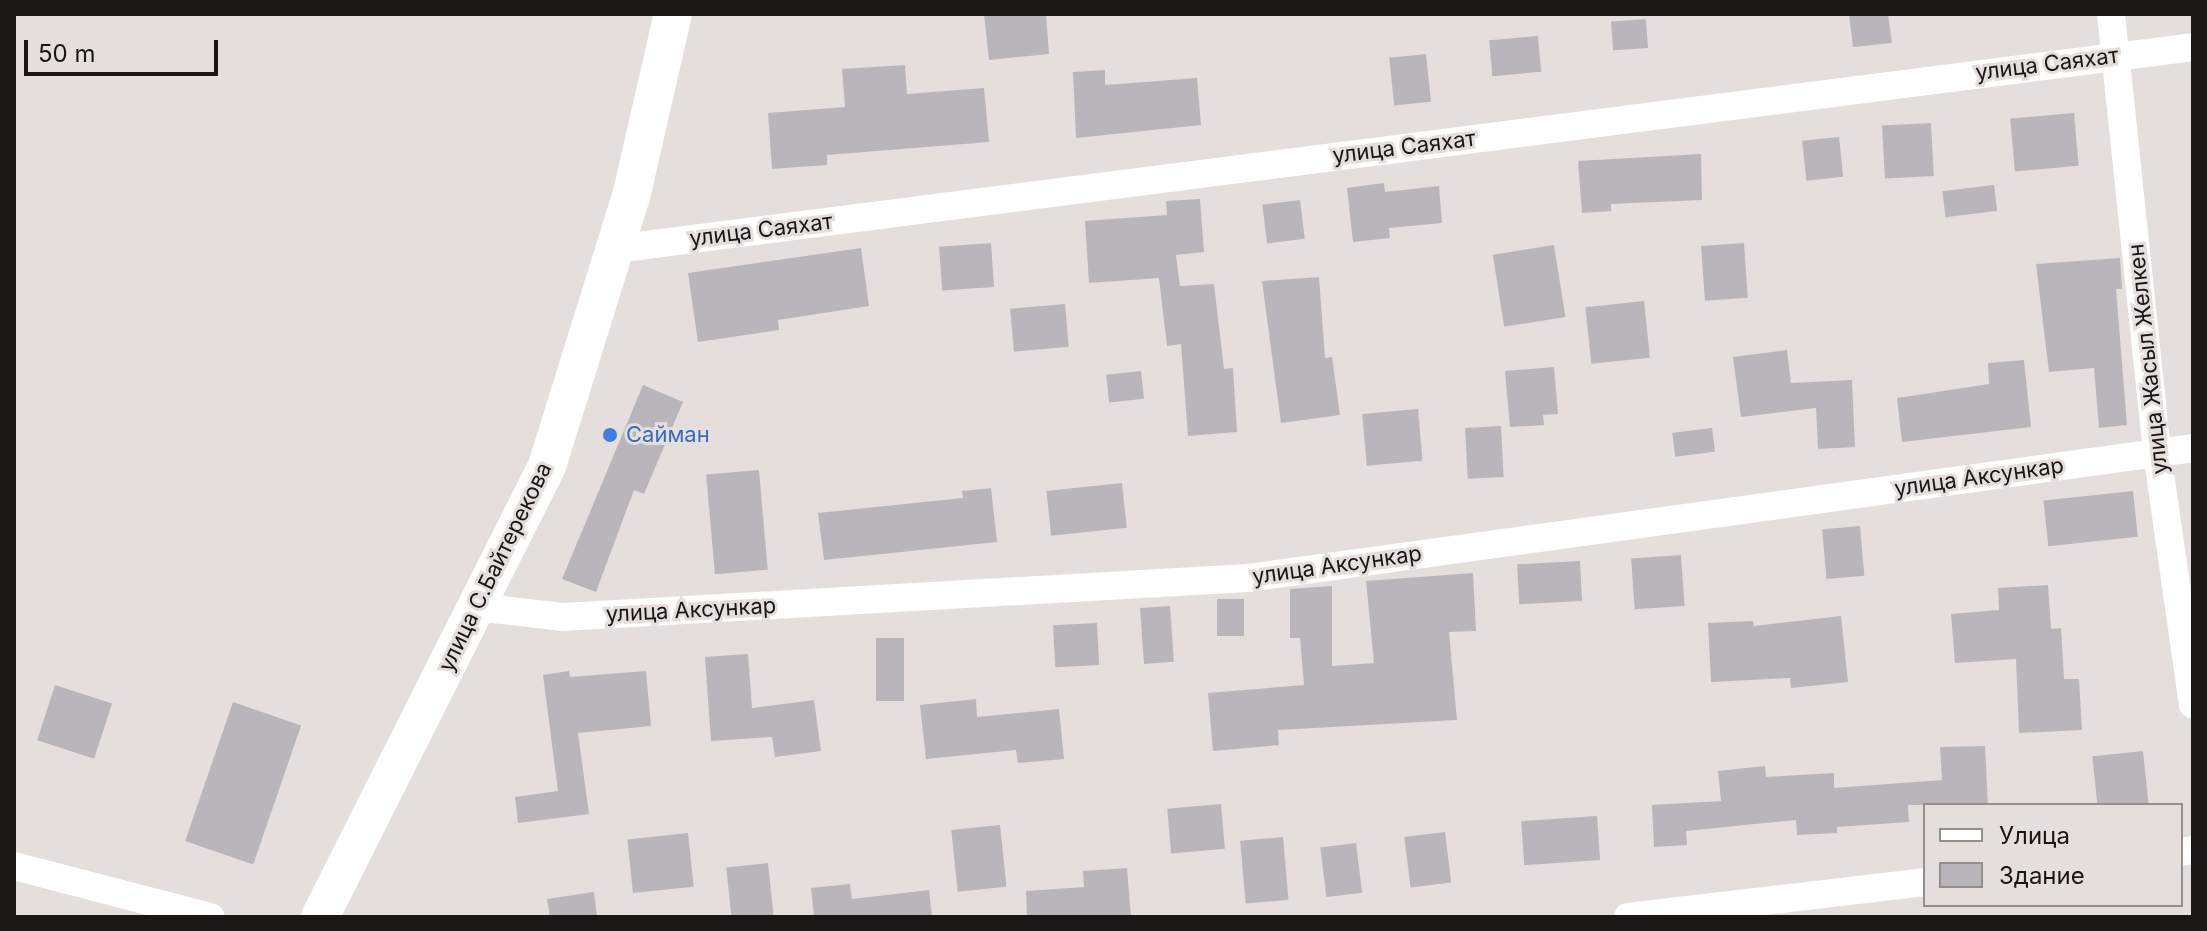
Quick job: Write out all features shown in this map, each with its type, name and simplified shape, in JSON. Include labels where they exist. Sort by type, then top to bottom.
[{"type":"main road","name":"улица С.Байтерекова","points":[[320,917],[547,466],[615,249],[673,14]]},
{"type":"street","name":"улица Жасыл Желкен","points":[[2111,14],[2157,452],[2193,704]]},
{"type":"street","name":"улица Саяхат","points":[[615,249],[2193,47]]},
{"type":"street","name":"улица Аксункар","points":[[476,607],[563,617],[1248,578],[2193,448]]},
{"type":"street","points":[[14,866],[210,917]]},
{"type":"street","points":[[1628,917],[1923,882]]},
{"type":"building","points":[[984,14],[1046,14],[1049,54],[989,60]]},
{"type":"building","points":[[1849,14],[1888,14],[1892,43],[1853,47]]},
{"type":"building","points":[[1646,19],[1648,48],[1613,50],[1611,21]]},
{"type":"building","points":[[1538,36],[1541,72],[1492,76],[1489,40]]},
{"type":"building","points":[[1426,54],[1431,102],[1394,106],[1389,58]]},
{"type":"building","points":[[905,65],[907,94],[984,88],[989,142],[827,155],[827,165],[772,169],[768,113],[845,107],[842,69]]},
{"type":"building","points":[[1105,70],[1105,85],[1197,78],[1201,125],[1076,138],[1073,72]]},
{"type":"building","points":[[2074,113],[2079,166],[2015,171],[2010,119]]},
{"type":"building","points":[[1931,123],[1934,176],[1885,178],[1882,126]]},
{"type":"building","points":[[1839,137],[1843,177],[1806,181],[1802,141]]},
{"type":"building","points":[[1701,154],[1702,200],[1611,204],[1611,211],[1582,213],[1578,161]]},
{"type":"building","points":[[1384,183],[1385,192],[1439,186],[1442,223],[1389,228],[1390,238],[1353,242],[1347,188]]},
{"type":"building","points":[[1994,185],[1997,211],[1946,217],[1942,191]]},
{"type":"building","points":[[1200,199],[1204,252],[1176,255],[1180,286],[1214,284],[1224,369],[1233,368],[1237,432],[1188,436],[1181,344],[1167,346],[1159,278],[1089,283],[1085,221],[1167,215],[1166,201]]},
{"type":"building","points":[[1300,200],[1305,239],[1267,243],[1262,205]]},
{"type":"building","points":[[991,243],[994,287],[942,291],[939,247]]},
{"type":"building","points":[[1744,243],[1748,298],[1705,301],[1701,246]]},
{"type":"building","points":[[1554,245],[1565,317],[1504,327],[1493,255]]},
{"type":"building","points":[[861,248],[869,306],[778,320],[779,330],[698,342],[688,273]]},
{"type":"building","points":[[2120,258],[2122,289],[2116,289],[2127,425],[2099,428],[2094,368],[2049,372],[2036,264]]},
{"type":"building","points":[[1319,277],[1325,358],[1332,357],[1340,415],[1281,423],[1262,281]]},
{"type":"building","points":[[1644,301],[1650,358],[1591,364],[1585,307]]},
{"type":"building","points":[[1065,304],[1069,347],[1014,352],[1010,309]]},
{"type":"building","points":[[1787,350],[1791,383],[1852,380],[1855,447],[1818,449],[1816,408],[1741,417],[1733,357]]},
{"type":"building","points":[[2024,360],[2031,427],[1902,442],[1897,398],[1989,384],[1988,363]]},
{"type":"building","points":[[1554,367],[1558,414],[1543,415],[1544,425],[1510,427],[1505,371]]},
{"type":"building","points":[[1141,371],[1144,399],[1109,403],[1106,375]]},
{"type":"building","points":[[643,385],[683,402],[644,494],[634,490],[596,592],[562,579]]},
{"type":"building","points":[[1418,409],[1423,461],[1367,466],[1362,414]]},
{"type":"building","points":[[1501,426],[1504,477],[1468,479],[1465,428]]},
{"type":"building","points":[[1712,428],[1715,452],[1675,457],[1672,433]]},
{"type":"building","points":[[759,470],[768,570],[715,574],[706,475]]},
{"type":"building","points":[[1122,483],[1127,528],[1051,536],[1046,491]]},
{"type":"building","points":[[991,488],[997,542],[824,560],[818,513],[963,498],[962,491]]},
{"type":"building","points":[[2133,491],[2138,537],[2048,546],[2043,500]]},
{"type":"building","points":[[1860,526],[1864,576],[1827,579],[1822,529]]},
{"type":"building","points":[[1681,555],[1685,606],[1635,609],[1631,558]]},
{"type":"building","points":[[1580,561],[1582,601],[1519,604],[1517,564]]},
{"type":"building","points":[[1473,573],[1476,631],[1449,632],[1457,720],[1278,730],[1279,745],[1213,751],[1208,693],[1304,685],[1300,638],[1290,638],[1290,589],[1332,586],[1332,666],[1374,663],[1366,581]]},
{"type":"building","points":[[2048,585],[2051,629],[2061,628],[2064,679],[2079,679],[2082,730],[2019,733],[2016,659],[1955,663],[1951,614],[1999,610],[1998,588]]},
{"type":"building","points":[[1217,599],[1244,599],[1244,636],[1217,636]]},
{"type":"building","points":[[1170,606],[1174,662],[1144,664],[1140,608]]},
{"type":"building","points":[[1841,616],[1848,682],[1791,688],[1790,678],[1711,682],[1708,623],[1753,621],[1754,626]]},
{"type":"building","points":[[1097,623],[1099,665],[1055,667],[1053,625]]},
{"type":"building","points":[[876,638],[904,638],[904,701],[876,701]]},
{"type":"building","points":[[748,654],[752,708],[814,700],[821,751],[775,757],[772,737],[711,741],[705,657]]},
{"type":"building","points":[[569,671],[570,677],[646,671],[651,726],[578,733],[589,814],[518,823],[515,797],[558,791],[543,675]]},
{"type":"building","points":[[55,685],[112,704],[94,759],[37,740]]},
{"type":"building","points":[[976,699],[977,717],[1059,709],[1064,759],[1018,763],[1016,750],[926,759],[920,705]]},
{"type":"building","points":[[233,702],[301,725],[253,864],[185,841]]},
{"type":"building","points":[[1985,746],[1988,803],[1908,805],[1909,822],[1837,827],[1837,833],[1797,835],[1796,820],[1686,831],[1687,845],[1654,847],[1652,805],[1721,801],[1718,771],[1765,766],[1766,777],[1834,773],[1834,788],[1942,780],[1940,747]]},
{"type":"building","points":[[2143,751],[2148,803],[2097,803],[2092,756]]},
{"type":"building","points":[[1221,804],[1225,849],[1171,854],[1167,809]]},
{"type":"building","points":[[1597,816],[1600,860],[1524,865],[1521,821]]},
{"type":"building","points":[[1000,825],[1006,887],[958,892],[951,830]]},
{"type":"building","points":[[1445,832],[1451,883],[1411,888],[1404,837]]},
{"type":"building","points":[[688,833],[694,887],[633,893],[627,839]]},
{"type":"building","points":[[1283,837],[1288,900],[1246,904],[1240,841]]},
{"type":"building","points":[[1356,843],[1362,893],[1326,897],[1320,847]]},
{"type":"building","points":[[768,863],[774,917],[731,917],[726,867]]},
{"type":"building","points":[[1127,868],[1131,917],[1027,917],[1026,891],[1084,887],[1083,871]]},
{"type":"building","points":[[850,884],[852,899],[929,890],[932,917],[814,917],[811,888]]},
{"type":"building","points":[[594,892],[597,917],[550,917],[547,899]]},
{"type":"place","name":"Сайман","points":[[610,435]]}]
